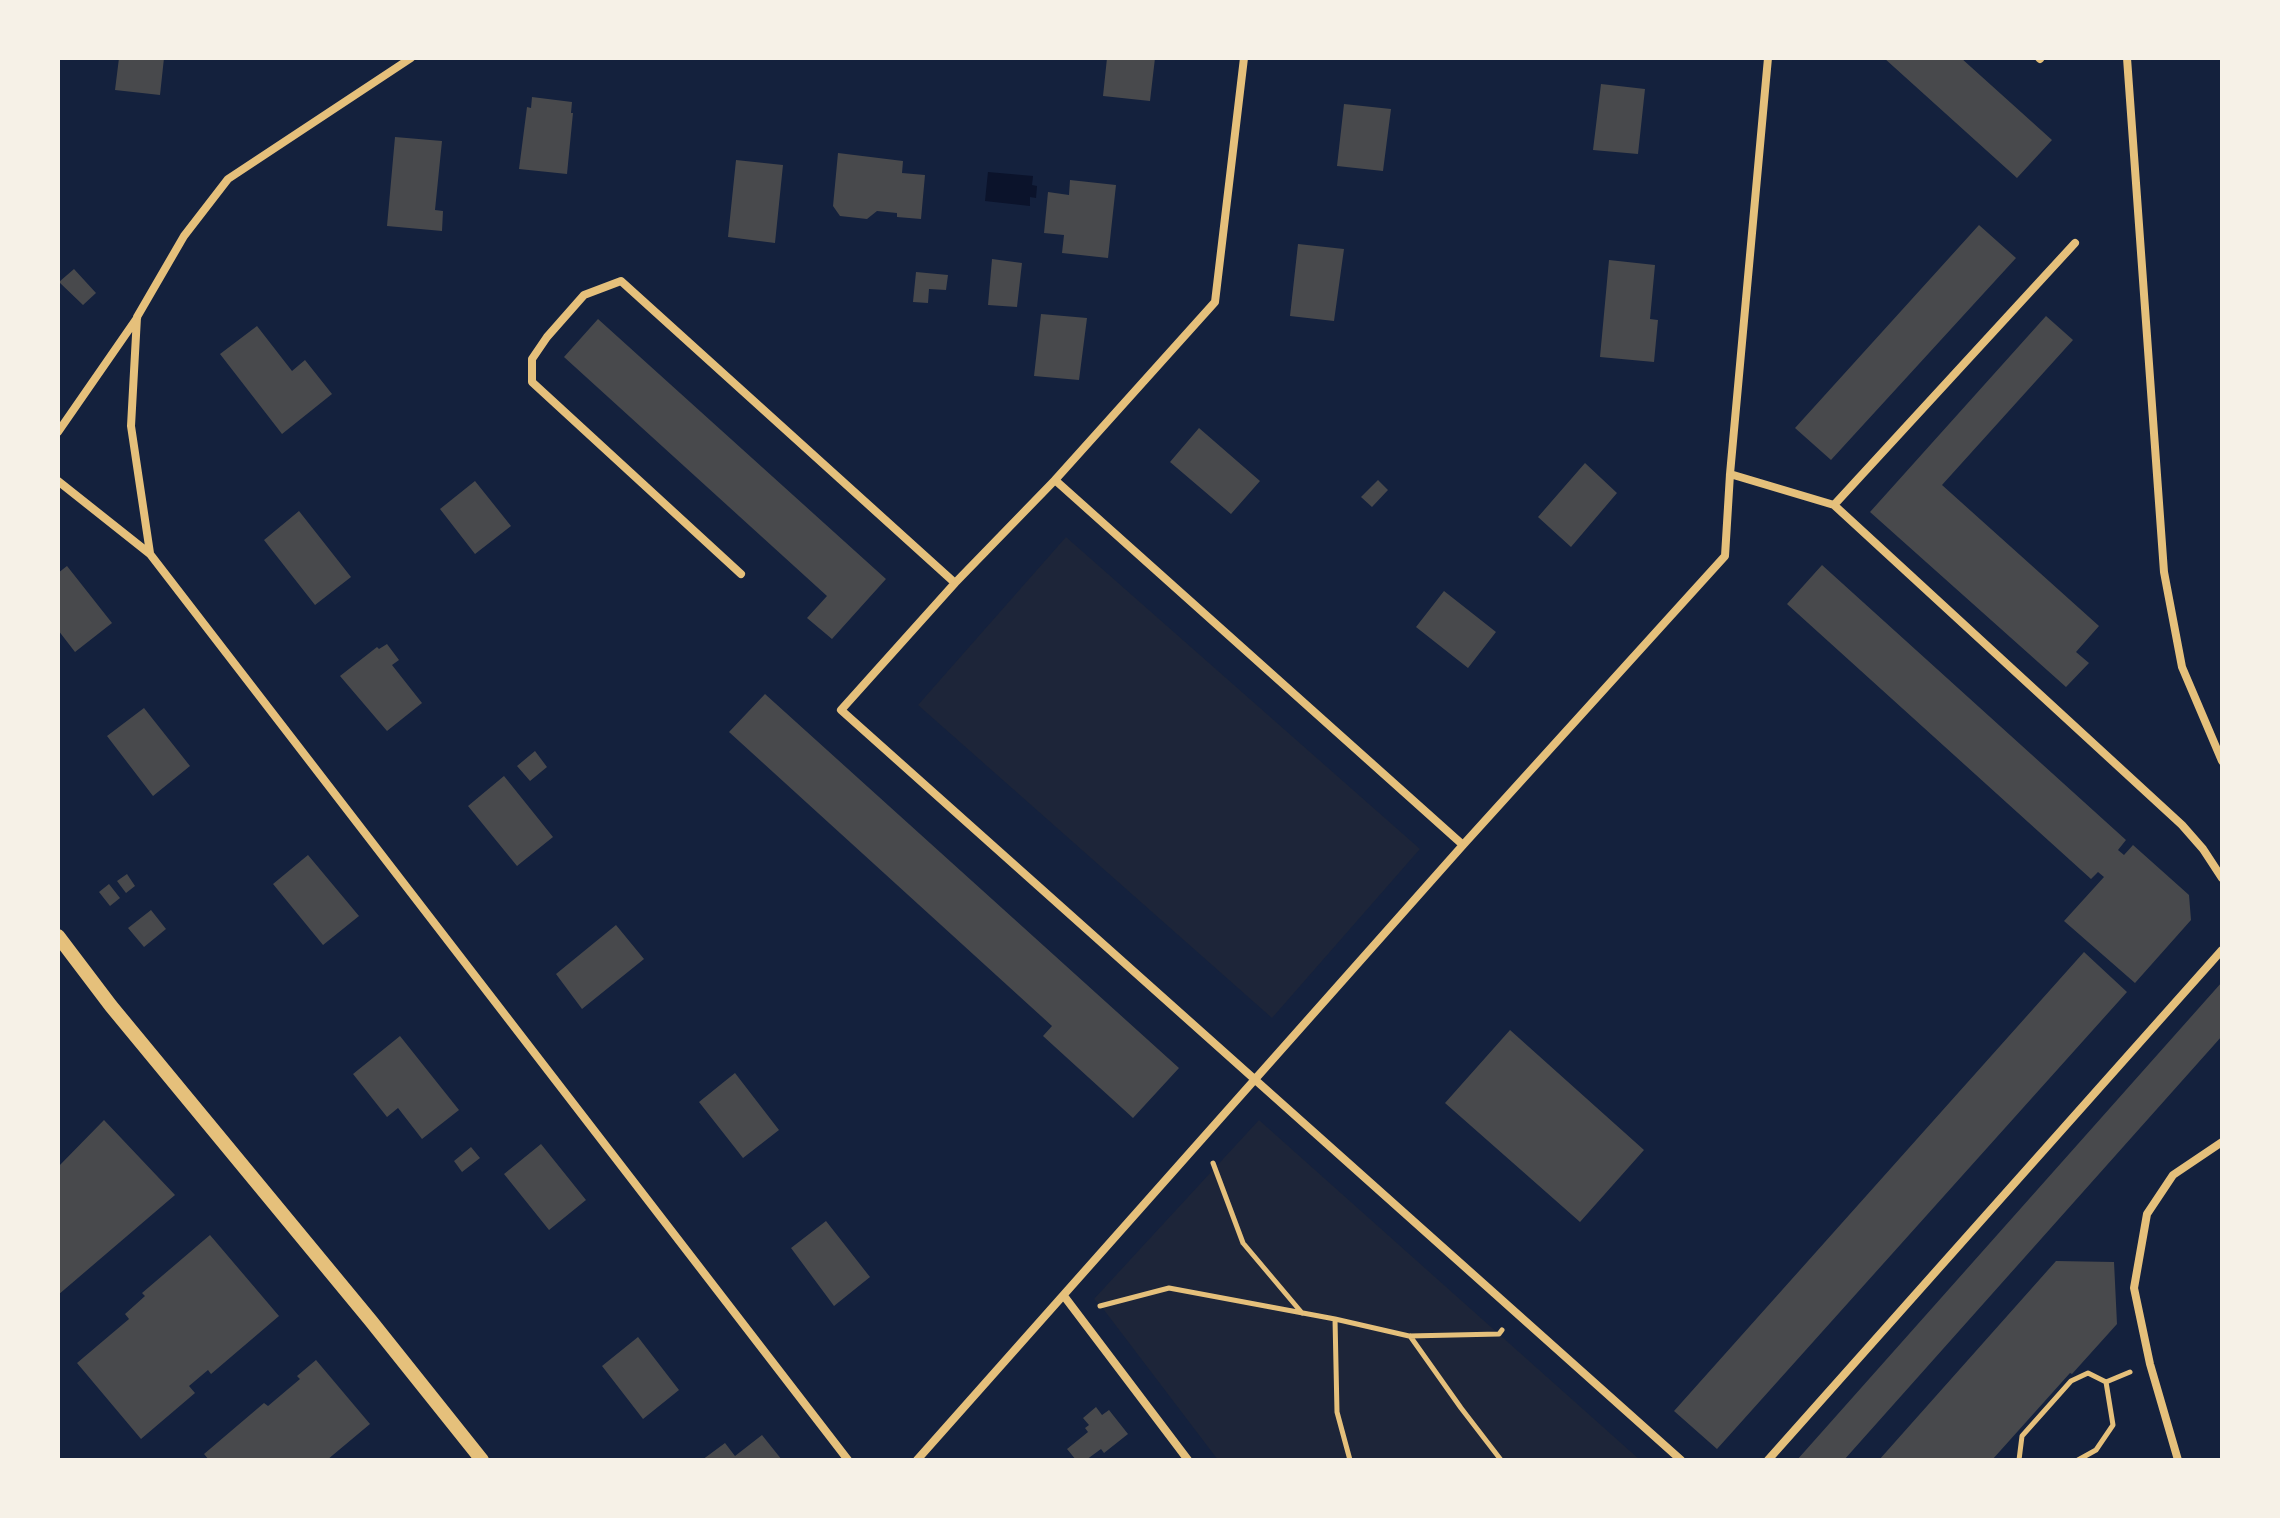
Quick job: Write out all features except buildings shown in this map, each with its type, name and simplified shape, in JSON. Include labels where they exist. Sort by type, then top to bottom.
[{"type":"street","points":[[58,432],[137,317],[184,236],[228,179],[411,58]]},
{"type":"street","points":[[1244,58],[1215,302],[841,710],[1681,1460]]},
{"type":"street","points":[[917,1460],[1463,845],[1725,556],[1768,58]]},
{"type":"street","points":[[2127,58],[2164,572],[2182,667],[2222,761]]},
{"type":"street","points":[[1834,505],[2075,243]]},
{"type":"street","points":[[741,574],[532,382],[532,359],[584,295],[621,281],[955,583]]},
{"type":"street","points":[[137,317],[131,426],[150,554]]},
{"type":"street","points":[[1730,474],[1834,505],[2182,825],[2222,878]]},
{"type":"street","points":[[1055,480],[1463,845]]},
{"type":"street","points":[[58,481],[150,554],[848,1460]]},
{"type":"street","points":[[58,936],[111,1006],[482,1460]]},
{"type":"street","points":[[1768,1460],[2222,950]]},
{"type":"street","points":[[2178,1460],[2150,1364],[2134,1288],[2147,1214],[2173,1175],[2222,1142]]},
{"type":"street","points":[[1064,1296],[1188,1460]]},
{"type":"path","points":[[1202,1141],[1243,1243],[1302,1313]]},
{"type":"path","points":[[1078,1314],[1169,1288],[1409,1336],[1499,1334],[1516,1313]]},
{"type":"path","points":[[1335,1319],[1337,1412],[1350,1460]]},
{"type":"path","points":[[1409,1336],[1501,1460]]},
{"type":"path","points":[[2019,1460],[2022,1436],[2071,1381],[2088,1373],[2106,1382],[2150,1364]]},
{"type":"path","points":[[2078,1460],[2096,1450],[2113,1425],[2106,1382]]},
{"type":"shaded area","points":[[988,172],[1033,176],[1032,185],[1037,186],[1036,198],[1030,197],[1030,206],[985,201]]},
{"type":"shaded area","points":[[1066,537],[1420,849],[1272,1018],[918,705]]},
{"type":"shaded area","points":[[1259,1120],[1640,1460],[1218,1460],[1094,1299]]}]
